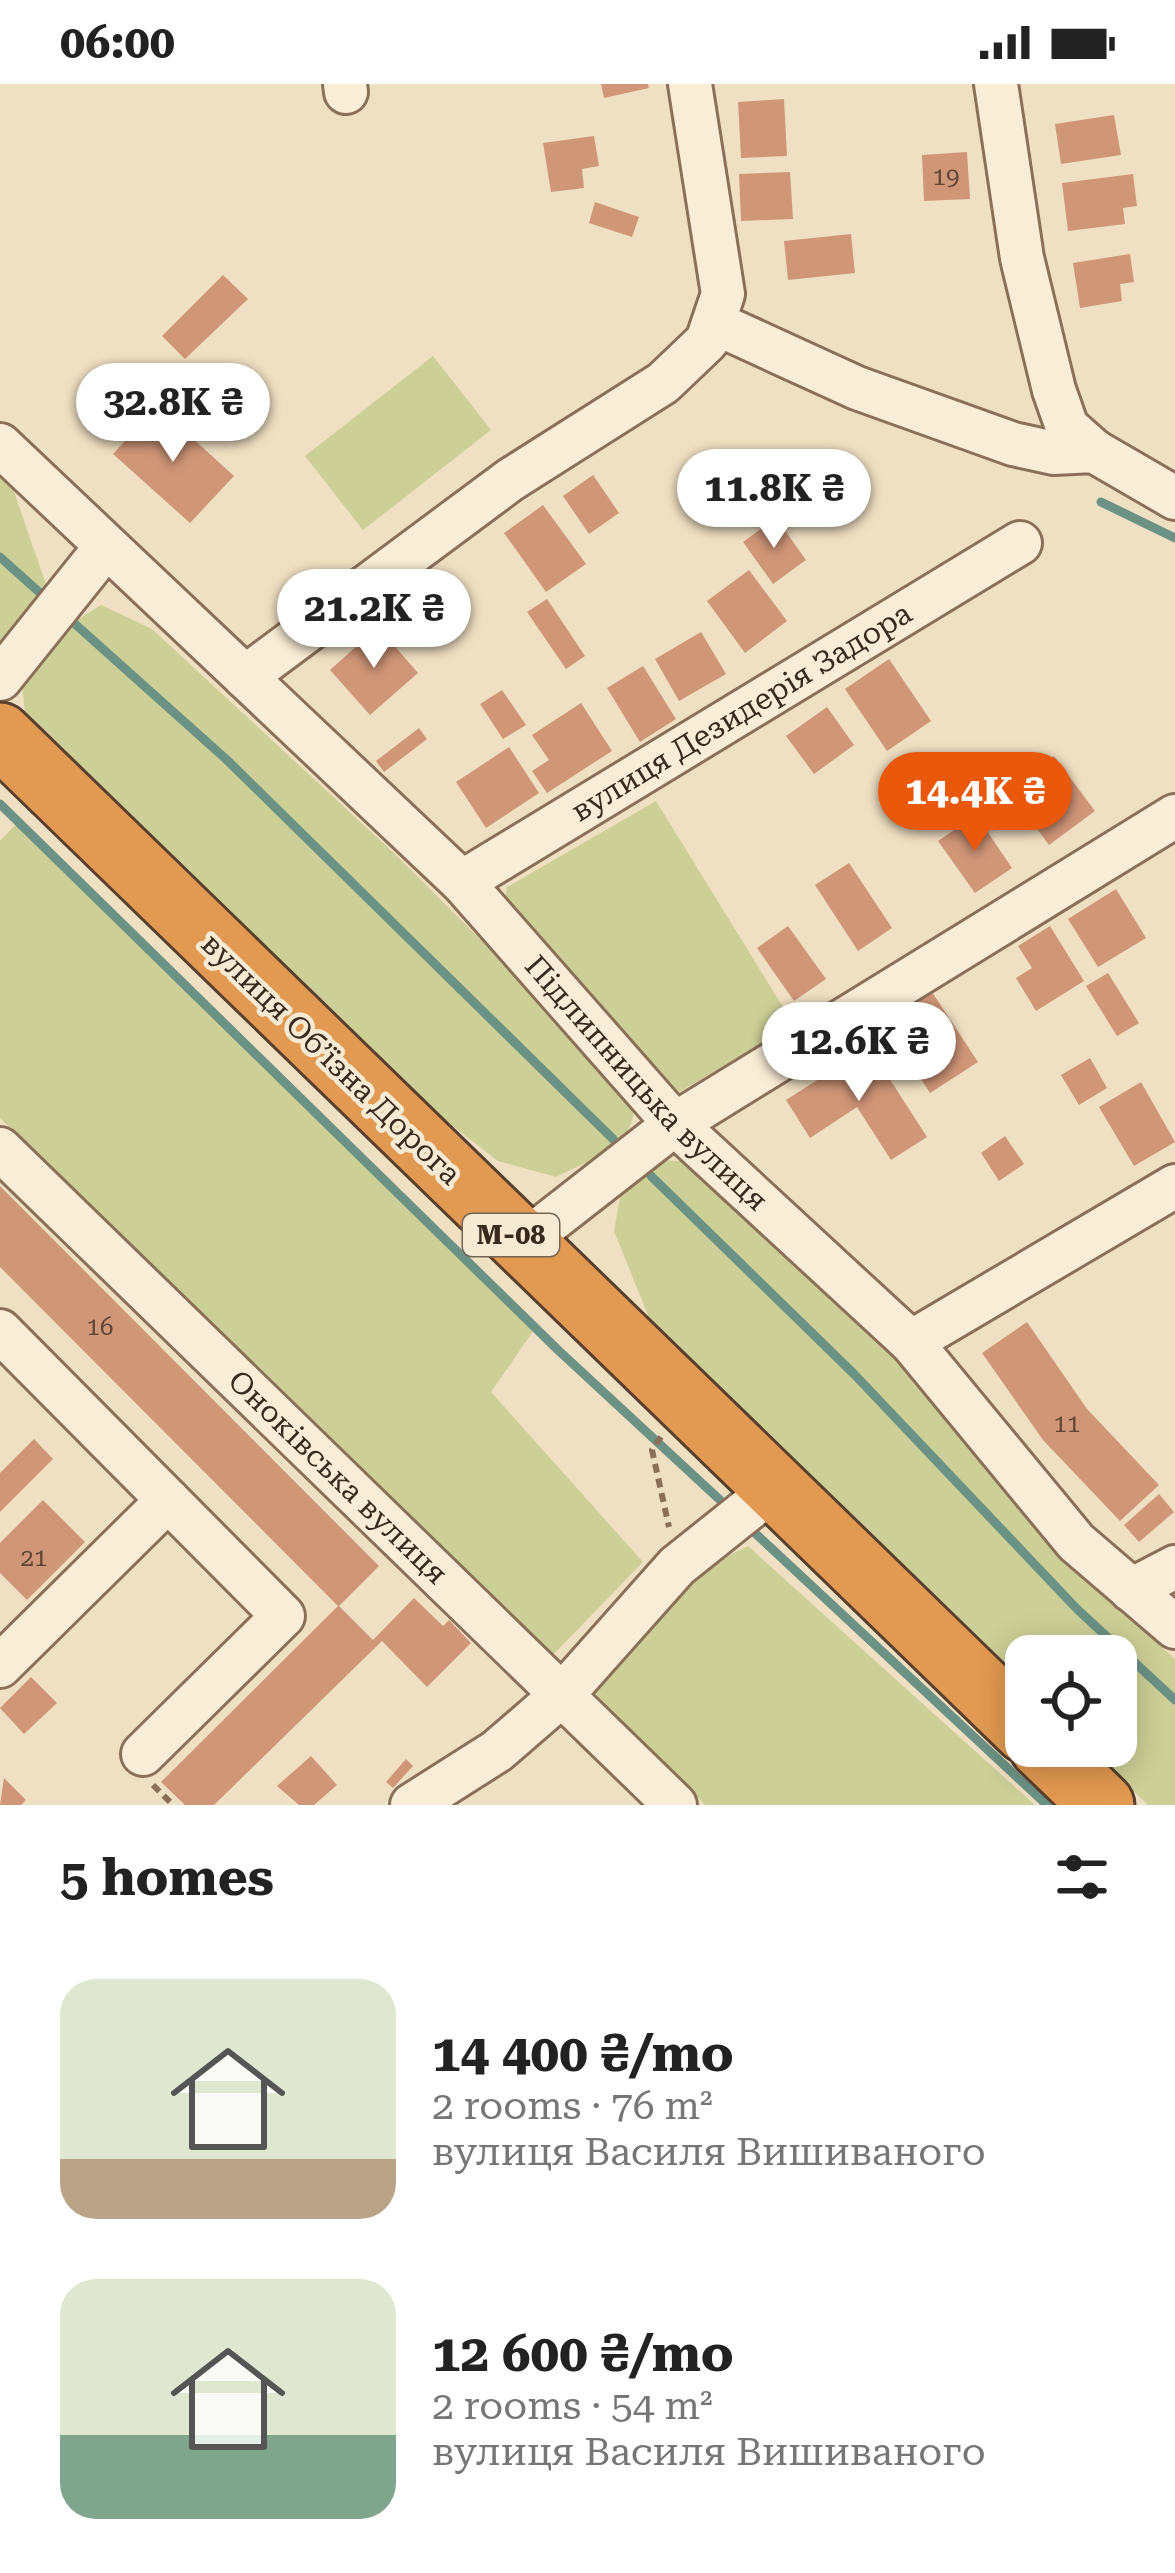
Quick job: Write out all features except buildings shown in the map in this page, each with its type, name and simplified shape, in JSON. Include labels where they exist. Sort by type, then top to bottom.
[{"type":"highway","name":"вулиця Обʼїзна Дорога","points":[[0,735],[520,1245],[1005,1710]]},
{"type":"highway","points":[[1063,1767],[1102,1805]]},
{"type":"street","points":[[244,677],[510,480],[663,383],[707,341],[717,324],[723,294],[690,84]]},
{"type":"street","points":[[996,84],[1022,258],[1067,427],[1094,451],[1175,498]]},
{"type":"street","points":[[717,324],[857,388],[993,437],[1054,453],[1094,451]]},
{"type":"street","name":"Підлипницька вулиця","points":[[0,446],[462,882],[675,1124],[910,1342],[1076,1542],[1175,1627]]},
{"type":"street","name":"вулиця Дезидерія Задора","points":[[462,882],[1020,543]]},
{"type":"street","points":[[0,679],[105,548]]},
{"type":"street","points":[[520,1245],[675,1124],[1175,816]]},
{"type":"street","name":"Оноківська вулиця","points":[[0,1149],[675,1805]]},
{"type":"street","points":[[910,1342],[1175,1186]]},
{"type":"street","points":[[0,1331],[283,1616],[143,1754]]},
{"type":"street","points":[[412,1805],[497,1750],[564,1693],[677,1566],[776,1486]]},
{"type":"street","points":[[0,1666],[167,1500]]},
{"type":"street","points":[[1131,1590],[1175,1567]]},
{"type":"path","points":[[652,1450],[677,1566]]},
{"type":"green space","points":[[433,356],[491,430],[363,530],[305,456]]},
{"type":"green space","points":[[0,476],[13,489],[48,590],[0,656]]},
{"type":"green space","points":[[101,605],[152,629],[396,855],[634,1093],[634,1111],[623,1138],[600,1156],[556,1177],[498,1161],[440,1116],[26,718],[22,687],[71,624]]},
{"type":"green space","points":[[656,801],[794,1025],[679,1092],[505,900],[507,887]]},
{"type":"green space","points":[[18,822],[534,1330],[491,1392],[643,1562],[551,1657],[0,1118],[0,841]]},
{"type":"green space","points":[[649,1160],[687,1161],[918,1376],[1074,1568],[1175,1659],[1175,1805],[1148,1805],[1109,1767],[1137,1767],[1137,1635],[1005,1635],[1005,1667],[652,1325],[614,1231],[621,1192]]},
{"type":"green space","points":[[748,1546],[1035,1805],[705,1805],[594,1692],[692,1573]]},
{"type":"waterway","points":[[1101,502],[1175,538]]},
{"type":"waterway","points":[[0,557],[39,592]]},
{"type":"waterway","points":[[75,624],[227,760],[613,1139]]},
{"type":"waterway","points":[[0,804],[558,1350],[720,1500]]},
{"type":"waterway","points":[[651,1176],[854,1374],[1077,1609],[1175,1700]]},
{"type":"waterway","points":[[756,1534],[1047,1805]]}]
